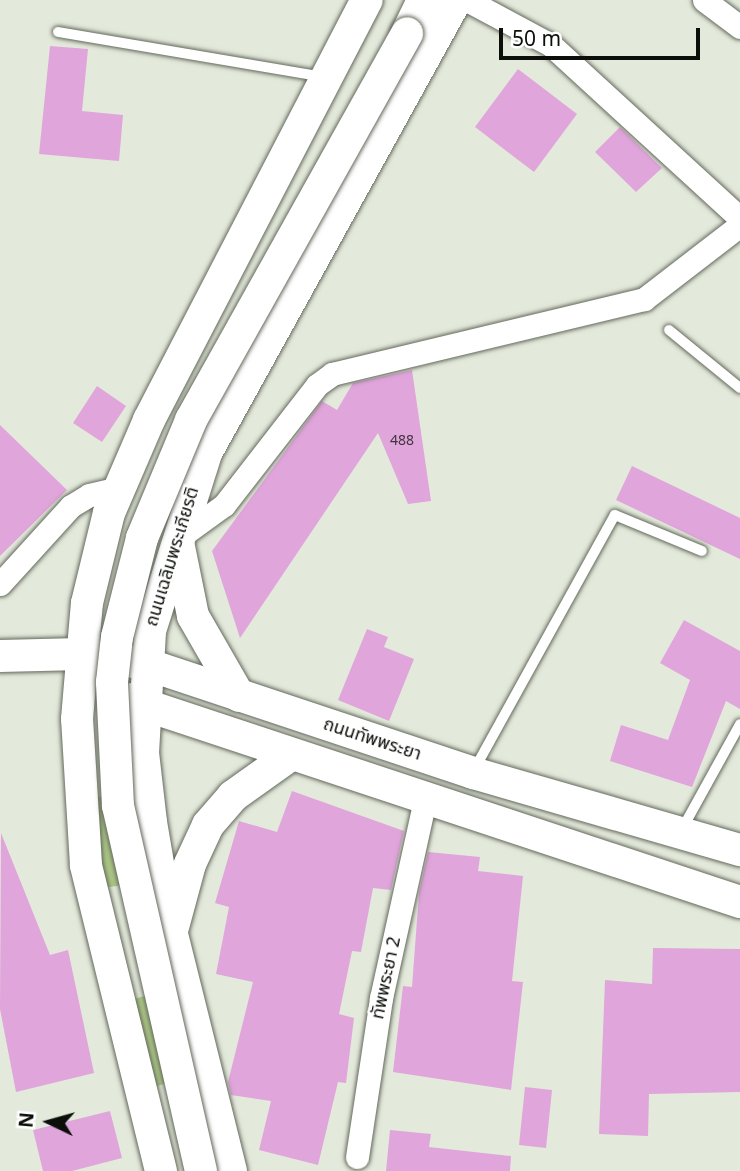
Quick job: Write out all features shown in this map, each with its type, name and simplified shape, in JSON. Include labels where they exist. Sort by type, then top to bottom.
[{"type":"main road","points":[[161,1171],[100,927],[81,815],[79,686],[81,654],[96,557],[119,488],[149,420],[324,77],[368,0]]},
{"type":"main road","points":[[201,1171],[118,806],[112,682],[117,637],[142,538],[191,420],[423,0]]},
{"type":"main road","name":"ถนนเฉลิมพระเกียรติ","points":[[231,1171],[169,919],[143,753],[146,664],[150,631],[206,453],[456,0]]},
{"type":"main road","points":[[149,420],[174,452],[190,457],[206,453]]},
{"type":"main road","points":[[177,539],[193,616],[239,696]]},
{"type":"main road","name":"ถนนทัพพระยา","points":[[0,656],[81,654],[146,664],[473,773],[740,850]]},
{"type":"main road","points":[[79,686],[144,703],[289,756],[740,902]]},
{"type":"main road","points":[[100,927],[113,909],[129,899],[146,899],[169,919],[208,825],[233,796],[289,756]]},
{"type":"street","points":[[467,0],[551,45],[740,218]]},
{"type":"street","points":[[704,0],[740,27]]},
{"type":"street","points":[[177,539],[224,505],[317,386],[332,374],[644,299],[740,225]]},
{"type":"street","points":[[0,584],[71,506],[89,495],[119,488]]},
{"type":"street","name":"ทัพพระยา 2","points":[[357,1157],[381,998],[425,800]]},
{"type":"lane","points":[[58,32],[324,77]]},
{"type":"lane","points":[[669,330],[740,388]]},
{"type":"lane","points":[[473,773],[615,515],[702,551]]},
{"type":"lane","points":[[679,833],[740,724]]},
{"type":"green space","points":[[132,792],[146,881],[104,888],[90,798]]},
{"type":"green space","points":[[171,989],[194,1075],[154,1087],[130,1000]]},
{"type":"building","points":[[50,46],[88,49],[82,111],[123,115],[119,161],[39,154]]},
{"type":"building","points":[[518,69],[577,114],[534,172],[475,127]]},
{"type":"building","points":[[620,127],[662,168],[636,192],[595,152]]},
{"type":"building","points":[[412,370],[431,501],[408,504],[378,433],[240,638],[212,551],[322,401],[337,410],[353,383]]},
{"type":"building","points":[[97,386],[126,406],[102,442],[73,423]]},
{"type":"building","points":[[0,425],[67,490],[0,556]]},
{"type":"building","points":[[632,466],[740,518],[740,559],[616,500]]},
{"type":"building","points":[[684,620],[740,651],[740,709],[726,701],[692,787],[610,761],[621,725],[668,740],[690,680],[660,663]]},
{"type":"building","points":[[367,629],[388,637],[384,647],[414,659],[389,721],[338,700]]},
{"type":"building","points":[[292,791],[404,831],[391,890],[373,888],[361,952],[352,951],[339,1014],[354,1018],[346,1083],[338,1082],[318,1165],[259,1150],[271,1101],[231,1095],[228,1082],[253,982],[216,974],[229,907],[215,903],[239,821],[277,832]]},
{"type":"building","points":[[1,833],[50,955],[68,950],[94,1073],[16,1092],[0,1009]]},
{"type":"building","points":[[428,852],[480,857],[478,871],[523,876],[512,981],[523,982],[511,1090],[393,1072],[403,986],[412,987],[419,893]]},
{"type":"building","points":[[653,948],[740,949],[740,1092],[649,1094],[648,1136],[599,1134],[605,980],[652,984]]},
{"type":"building","points":[[525,1087],[552,1090],[546,1148],[519,1145]]},
{"type":"building","points":[[110,1111],[122,1158],[72,1171],[43,1171],[33,1130]]},
{"type":"building","points":[[390,1130],[431,1134],[429,1147],[511,1156],[510,1171],[386,1171]]}]
